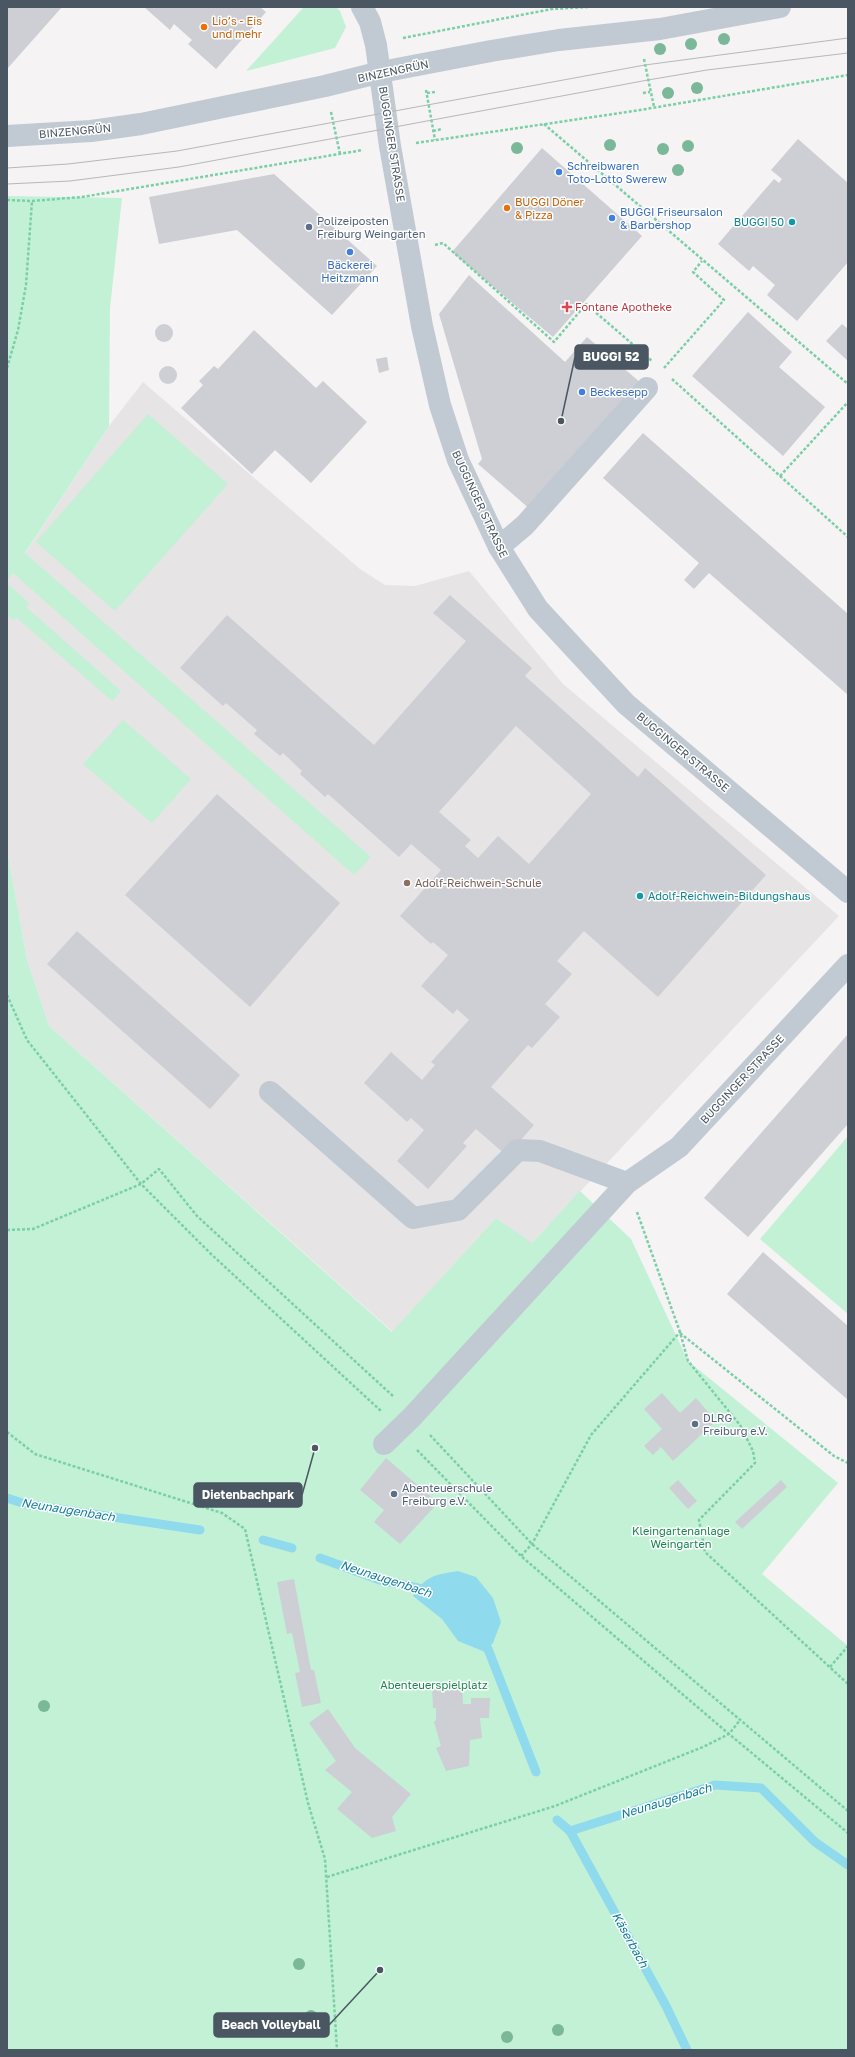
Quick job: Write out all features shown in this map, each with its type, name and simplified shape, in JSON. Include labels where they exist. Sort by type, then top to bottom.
[{"type":"street","name":"BUGGINGER STRASSE","points":[[362,7],[370,22],[376,45],[381,72],[390,146],[408,248],[422,326],[440,405],[458,460],[499,547],[538,609],[626,704],[848,892]]},
{"type":"street","name":"BINZENGRÜN","points":[[7,136],[91,131],[141,124],[325,86],[381,72],[491,51],[559,40],[660,29],[780,7]]},
{"type":"street","points":[[499,547],[525,525],[647,388]]},
{"type":"street","name":"BUGGINGER STRASSE","points":[[399,1430],[627,1183],[679,1147],[848,965]]},
{"type":"street","points":[[270,1092],[413,1218],[458,1210],[518,1150],[540,1151],[627,1183]]},
{"type":"path","points":[[376,45],[417,34],[551,8],[589,7]]},
{"type":"path","points":[[643,52],[654,107]]},
{"type":"path","points":[[7,200],[32,201],[82,197],[390,146],[654,107],[848,75]]},
{"type":"path","points":[[427,93],[435,92]]},
{"type":"path","points":[[643,93],[650,92]]},
{"type":"path","points":[[543,123],[702,261],[848,384]]},
{"type":"path","points":[[433,131],[442,129]]},
{"type":"path","points":[[7,368],[18,330],[26,285],[32,201]]},
{"type":"path","points":[[408,248],[443,243],[554,342],[570,323]]},
{"type":"path","points":[[647,388],[724,300],[693,272],[702,261]]},
{"type":"path","points":[[848,402],[780,476],[848,537]]},
{"type":"path","points":[[7,995],[27,1040],[142,1184],[210,1254],[372,1403],[521,1556],[729,1734],[848,1833]]},
{"type":"path","points":[[7,1230],[33,1229],[142,1184],[159,1170],[197,1216],[383,1386],[399,1430],[848,1811]]},
{"type":"path","points":[[627,1183],[680,1332],[688,1361],[740,1425],[753,1451],[755,1463],[699,1520],[705,1552],[848,1684]]},
{"type":"path","points":[[680,1332],[834,1456],[848,1463]]},
{"type":"path","points":[[521,1556],[532,1544],[591,1435],[680,1332]]},
{"type":"path","points":[[7,1432],[35,1454],[222,1513],[245,1529],[308,1803],[325,1859],[337,2050]]},
{"type":"path","points":[[830,1667],[848,1646]]},
{"type":"path","points":[[327,1877],[555,1806],[704,1747],[729,1734],[740,1720]]},
{"type":"shaded area","name":"Adolf-Reichwein-Schule","points":[[143,382],[360,569],[385,585],[415,586],[469,571],[563,684],[839,916],[531,1244],[496,1218],[393,1332],[49,1026],[27,960],[7,850],[7,581],[109,426]]},
{"type":"green space","points":[[304,7],[336,7],[340,11],[346,27],[335,48],[246,71]]},
{"type":"green space","points":[[7,196],[122,198],[110,308],[109,426],[25,553],[371,857],[354,875],[13,573],[7,581]]},
{"type":"green space","points":[[148,414],[228,484],[115,611],[36,542]]},
{"type":"green space","points":[[9,585],[29,603],[26,607],[121,691],[112,701],[16,617],[14,621],[7,615],[7,587]]},
{"type":"green space","points":[[123,720],[191,779],[152,823],[83,764]]},
{"type":"green space","points":[[7,850],[27,960],[49,1026],[392,1332],[496,1218],[532,1243],[580,1191],[631,1239],[688,1361],[838,1483],[762,1574],[848,1646],[848,2050],[7,2050]]},
{"type":"green space","points":[[848,1136],[848,1314],[760,1239]]},
{"type":"water","points":[[458,1571],[476,1577],[493,1598],[501,1622],[493,1643],[485,1652],[458,1641],[442,1619],[413,1596],[422,1584],[432,1577]]},
{"type":"building","points":[[7,7],[62,7],[7,69]]},
{"type":"building","points":[[144,7],[260,7],[266,12],[216,69],[188,44],[192,40],[174,24],[170,30]]},
{"type":"building","name":"BUGGI 50","points":[[798,139],[848,183],[848,262],[797,321],[767,295],[775,285],[753,266],[749,271],[718,244],[774,179],[779,183],[782,179],[771,170]]},
{"type":"building","points":[[542,148],[642,236],[553,337],[452,252]]},
{"type":"building","points":[[274,174],[377,266],[332,315],[237,230],[159,244],[149,197]]},
{"type":"building","points":[[469,275],[565,362],[587,337],[641,383],[532,511],[478,464],[482,459],[439,314]]},
{"type":"building","points":[[748,312],[792,352],[779,367],[825,407],[783,456],[692,376]]},
{"type":"building","points":[[160,324],[168,324],[173,329],[171,340],[168,342],[160,342],[155,337],[155,329]]},
{"type":"building","points":[[842,324],[848,329],[848,361],[826,341]]},
{"type":"building","points":[[254,330],[316,388],[323,381],[367,422],[311,483],[275,450],[252,474],[181,408],[203,385],[199,381],[214,366],[218,369]]},
{"type":"building","points":[[387,357],[389,370],[379,373],[376,359]]},
{"type":"building","points":[[164,366],[172,366],[177,371],[175,382],[172,384],[164,384],[159,379],[159,371]]},
{"type":"building","points":[[643,433],[848,614],[848,695],[709,573],[694,589],[684,580],[699,563],[603,478]]},
{"type":"building","points":[[450,595],[532,668],[525,676],[638,777],[645,768],[766,875],[658,997],[584,931],[557,961],[572,974],[545,1004],[560,1017],[532,1048],[528,1045],[491,1087],[534,1125],[507,1156],[476,1129],[463,1143],[467,1146],[428,1189],[397,1161],[424,1130],[411,1118],[407,1122],[364,1083],[391,1052],[422,1080],[435,1065],[431,1062],[469,1020],[457,1009],[453,1014],[421,986],[448,955],[433,942],[431,944],[400,916],[441,870],[411,844],[399,857],[328,794],[325,797],[300,774],[302,771],[283,753],[280,756],[254,734],[257,730],[226,703],[223,706],[180,668],[227,615],[374,745],[466,641],[433,613]],"holes":[[[516,726],[591,794],[529,864],[498,836],[478,858],[465,846],[471,840],[439,812]]]},
{"type":"building","points":[[217,794],[340,903],[250,1007],[125,895]]},
{"type":"building","points":[[77,931],[240,1075],[210,1109],[47,964]]},
{"type":"building","points":[[848,1034],[848,1124],[748,1237],[704,1198]]},
{"type":"building","points":[[763,1252],[848,1326],[848,1400],[727,1294]]},
{"type":"building","points":[[662,1393],[680,1413],[696,1398],[716,1421],[673,1461],[661,1447],[653,1455],[644,1446],[662,1429],[644,1409]]},
{"type":"building","points":[[386,1458],[438,1503],[400,1544],[374,1522],[384,1510],[360,1490]]},
{"type":"building","points":[[678,1480],[697,1501],[688,1509],[669,1488]]},
{"type":"building","points":[[781,1480],[787,1487],[742,1529],[735,1522]]},
{"type":"building","points":[[294,1579],[311,1670],[314,1670],[321,1703],[302,1707],[295,1673],[300,1672],[292,1633],[287,1634],[277,1582]]},
{"type":"building","points":[[462,1683],[463,1704],[471,1704],[471,1698],[490,1698],[489,1718],[480,1718],[482,1738],[470,1740],[469,1766],[446,1771],[436,1748],[441,1746],[434,1722],[436,1720],[436,1708],[433,1708],[432,1685]]},
{"type":"building","points":[[328,1709],[355,1748],[411,1794],[392,1817],[396,1831],[372,1838],[337,1809],[352,1792],[325,1770],[336,1761],[309,1723]]},
{"type":"waterway","name":"Neunaugenbach","points":[[7,1498],[25,1504],[200,1530]]},
{"type":"waterway","name":"Neunaugenbach","points":[[263,1540],[292,1548]]},
{"type":"waterway","name":"Neunaugenbach","points":[[320,1558],[380,1580],[418,1588],[429,1592]]},
{"type":"waterway","name":"Neunaugenbach","points":[[482,1639],[488,1649],[536,1772]]},
{"type":"waterway","name":"Neunaugenbach","points":[[557,1820],[570,1831],[715,1785],[761,1788],[815,1842],[848,1865]]},
{"type":"waterway","name":"Käserbach","points":[[570,1831],[666,2006],[687,2050]]},
{"type":"tram line","points":[[7,168],[68,164],[177,151],[645,65],[848,38]]},
{"type":"tram line","points":[[7,184],[70,181],[179,167],[648,80],[707,70],[848,53]]},
{"type":"place","name":"Lio’s - Eis und mehr","points":[[204,27]]},
{"type":"place","name":"Schreibwaren Toto-Lotto Swerew","points":[[559,172]]},
{"type":"place","name":"BUGGI Döner & Pizza","points":[[507,208]]},
{"type":"place","name":"BUGGI Friseursalon & Barbershop","points":[[612,218]]},
{"type":"place","name":"BUGGI 50","points":[[792,222]]},
{"type":"place","name":"Polizeiposten Freiburg Weingarten","points":[[309,227]]},
{"type":"place","name":"Bäckerei Heitzmann","points":[[350,252]]},
{"type":"place","name":"Fontane Apotheke","points":[[567,307]]},
{"type":"place","name":"Beckesepp","points":[[582,392]]},
{"type":"place","name":"BUGGI 52","points":[[561,421]]},
{"type":"place","name":"Adolf-Reichwein-Schule","points":[[407,883]]},
{"type":"place","name":"Adolf-Reichwein-Bildungshaus","points":[[640,896]]},
{"type":"place","name":"DLRG Freiburg e.V.","points":[[695,1424]]},
{"type":"place","name":"Dietenbachpark","points":[[315,1448]]},
{"type":"place","name":"Abenteuerschule Freiburg e.V.","points":[[394,1494]]},
{"type":"place","name":"Beach Volleyball","points":[[380,1970]]},
{"type":"park label","name":"Kleingartenanlage Weingarten","points":[[681,1537]]},
{"type":"park label","name":"Abenteuerspielplatz","points":[[434,1685]]}]
